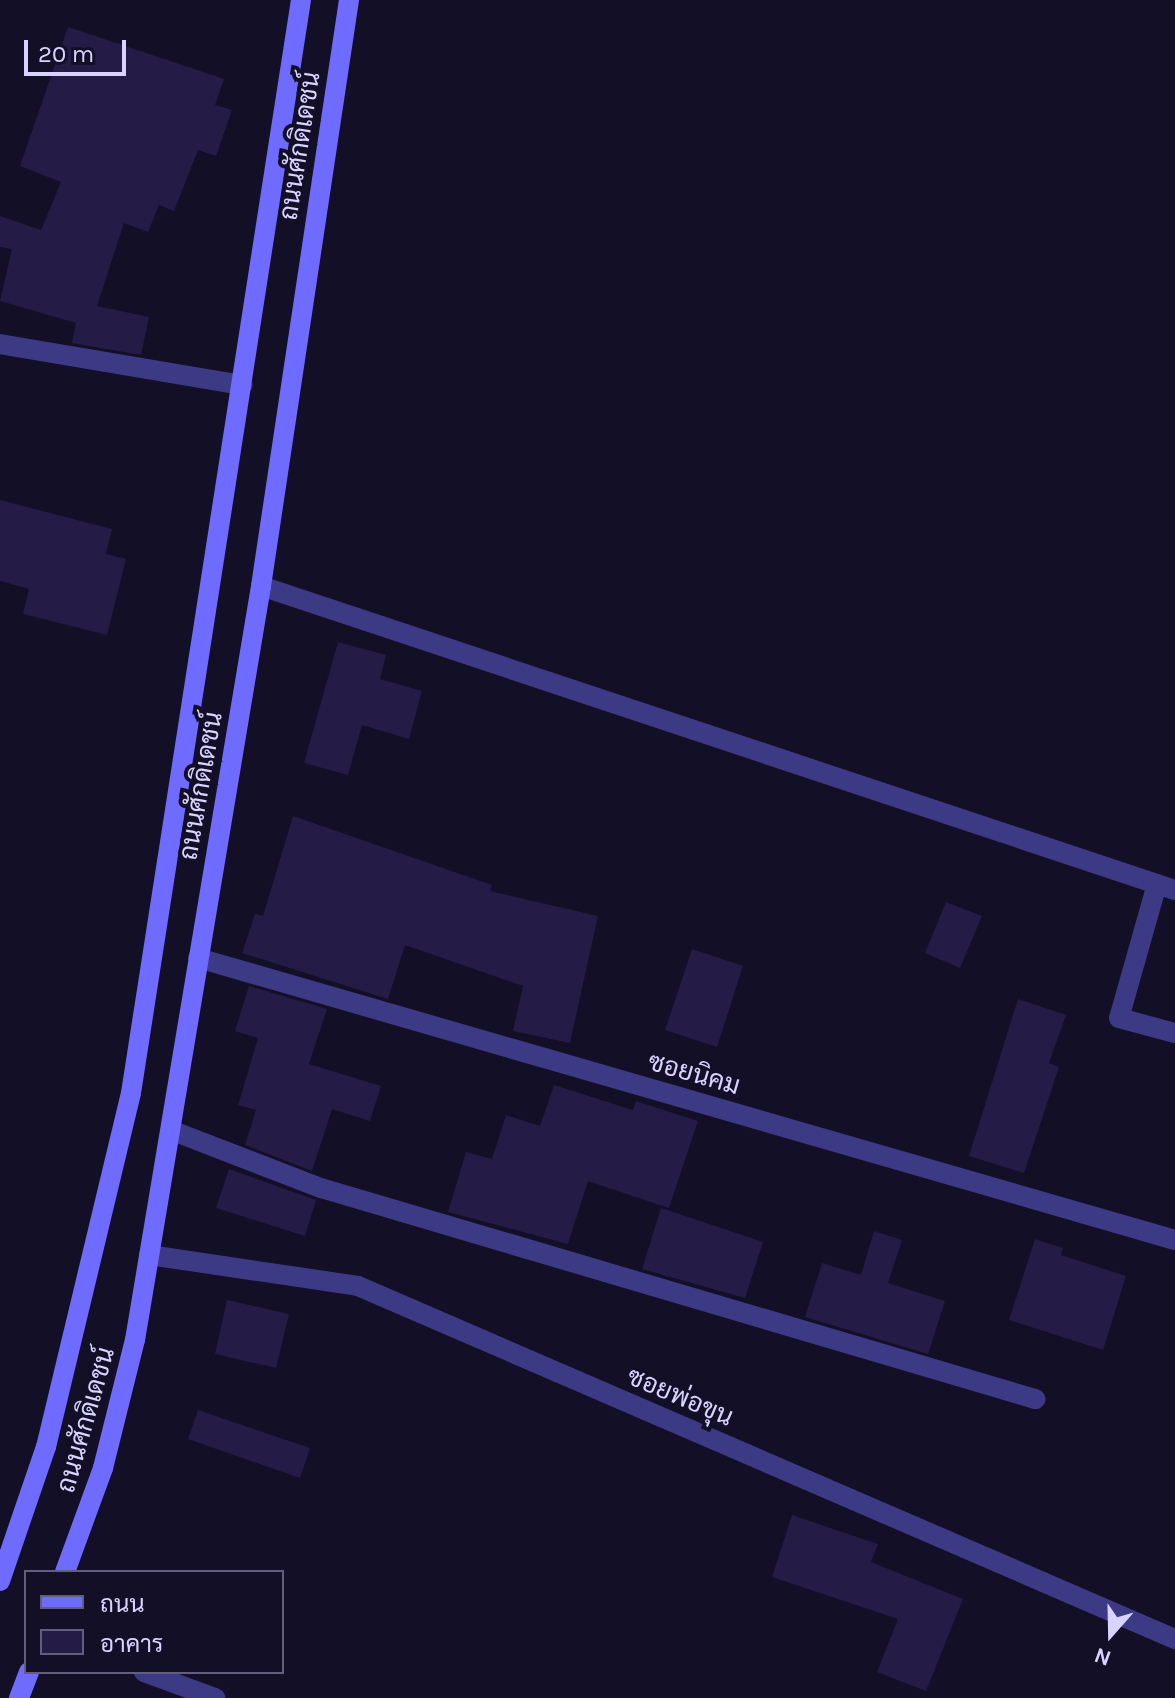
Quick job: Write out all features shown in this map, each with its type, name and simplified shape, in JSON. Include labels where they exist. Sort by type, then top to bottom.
[{"type":"main road","name":"ถนนศักดิเดชน์","points":[[0,1581],[46,1447],[131,1093],[301,0]]},
{"type":"main road","name":"ถนนศักดิเดชน์","points":[[66,1570],[103,1468],[173,1131],[198,958],[261,586],[349,0]]},
{"type":"main road","points":[[19,1698],[28,1674]]},
{"type":"street","points":[[0,344],[243,385]]},
{"type":"street","points":[[261,586],[1166,887],[1119,1018],[1175,1033]]},
{"type":"street","name":"ซอยนิคม","points":[[198,958],[1175,1240]]},
{"type":"street","points":[[173,1131],[321,1188],[1035,1399]]},
{"type":"street","name":"ซอยพ่อขุน","points":[[149,1255],[358,1286],[1175,1639]]},
{"type":"street","points":[[149,1674],[215,1698]]},
{"type":"building","points":[[68,27],[224,79],[215,105],[232,110],[216,156],[198,150],[174,211],[159,205],[148,232],[124,223],[97,306],[149,317],[141,355],[72,343],[76,323],[0,301],[12,249],[0,247],[0,216],[41,230],[61,182],[20,166]]},
{"type":"building","points":[[0,500],[112,529],[106,554],[126,559],[107,635],[23,614],[29,589],[0,581]]},
{"type":"building","points":[[338,642],[386,655],[380,679],[422,691],[409,739],[362,725],[348,775],[304,763]]},
{"type":"building","points":[[293,816],[492,885],[490,891],[598,916],[570,1043],[513,1031],[523,986],[405,945],[388,999],[242,953],[255,914],[263,916]]},
{"type":"building","points":[[946,902],[982,916],[960,968],[925,953]]},
{"type":"building","points":[[692,949],[743,966],[717,1047],[665,1030]]},
{"type":"building","points":[[249,986],[327,1009],[309,1064],[381,1086],[370,1121],[332,1109],[312,1171],[245,1145],[256,1110],[238,1105],[258,1038],[235,1031]]},
{"type":"building","points":[[1018,999],[1066,1015],[1049,1063],[1059,1067],[1024,1173],[969,1156]]},
{"type":"building","points":[[554,1085],[633,1110],[636,1101],[698,1121],[669,1208],[588,1181],[568,1244],[448,1212],[466,1152],[492,1159],[506,1115],[540,1126]]},
{"type":"building","points":[[229,1169],[316,1200],[305,1236],[216,1208]]},
{"type":"building","points":[[661,1208],[763,1242],[745,1298],[642,1269]]},
{"type":"building","points":[[874,1231],[902,1240],[888,1283],[945,1301],[928,1354],[805,1317],[822,1263],[861,1275]]},
{"type":"building","points":[[1035,1239],[1063,1248],[1061,1255],[1126,1276],[1103,1350],[1009,1320]]},
{"type":"building","points":[[227,1300],[289,1314],[276,1368],[215,1354]]},
{"type":"building","points":[[198,1410],[310,1448],[300,1478],[188,1439]]},
{"type":"building","points":[[792,1515],[878,1544],[871,1562],[963,1599],[926,1691],[877,1672],[898,1619],[772,1577]]}]
